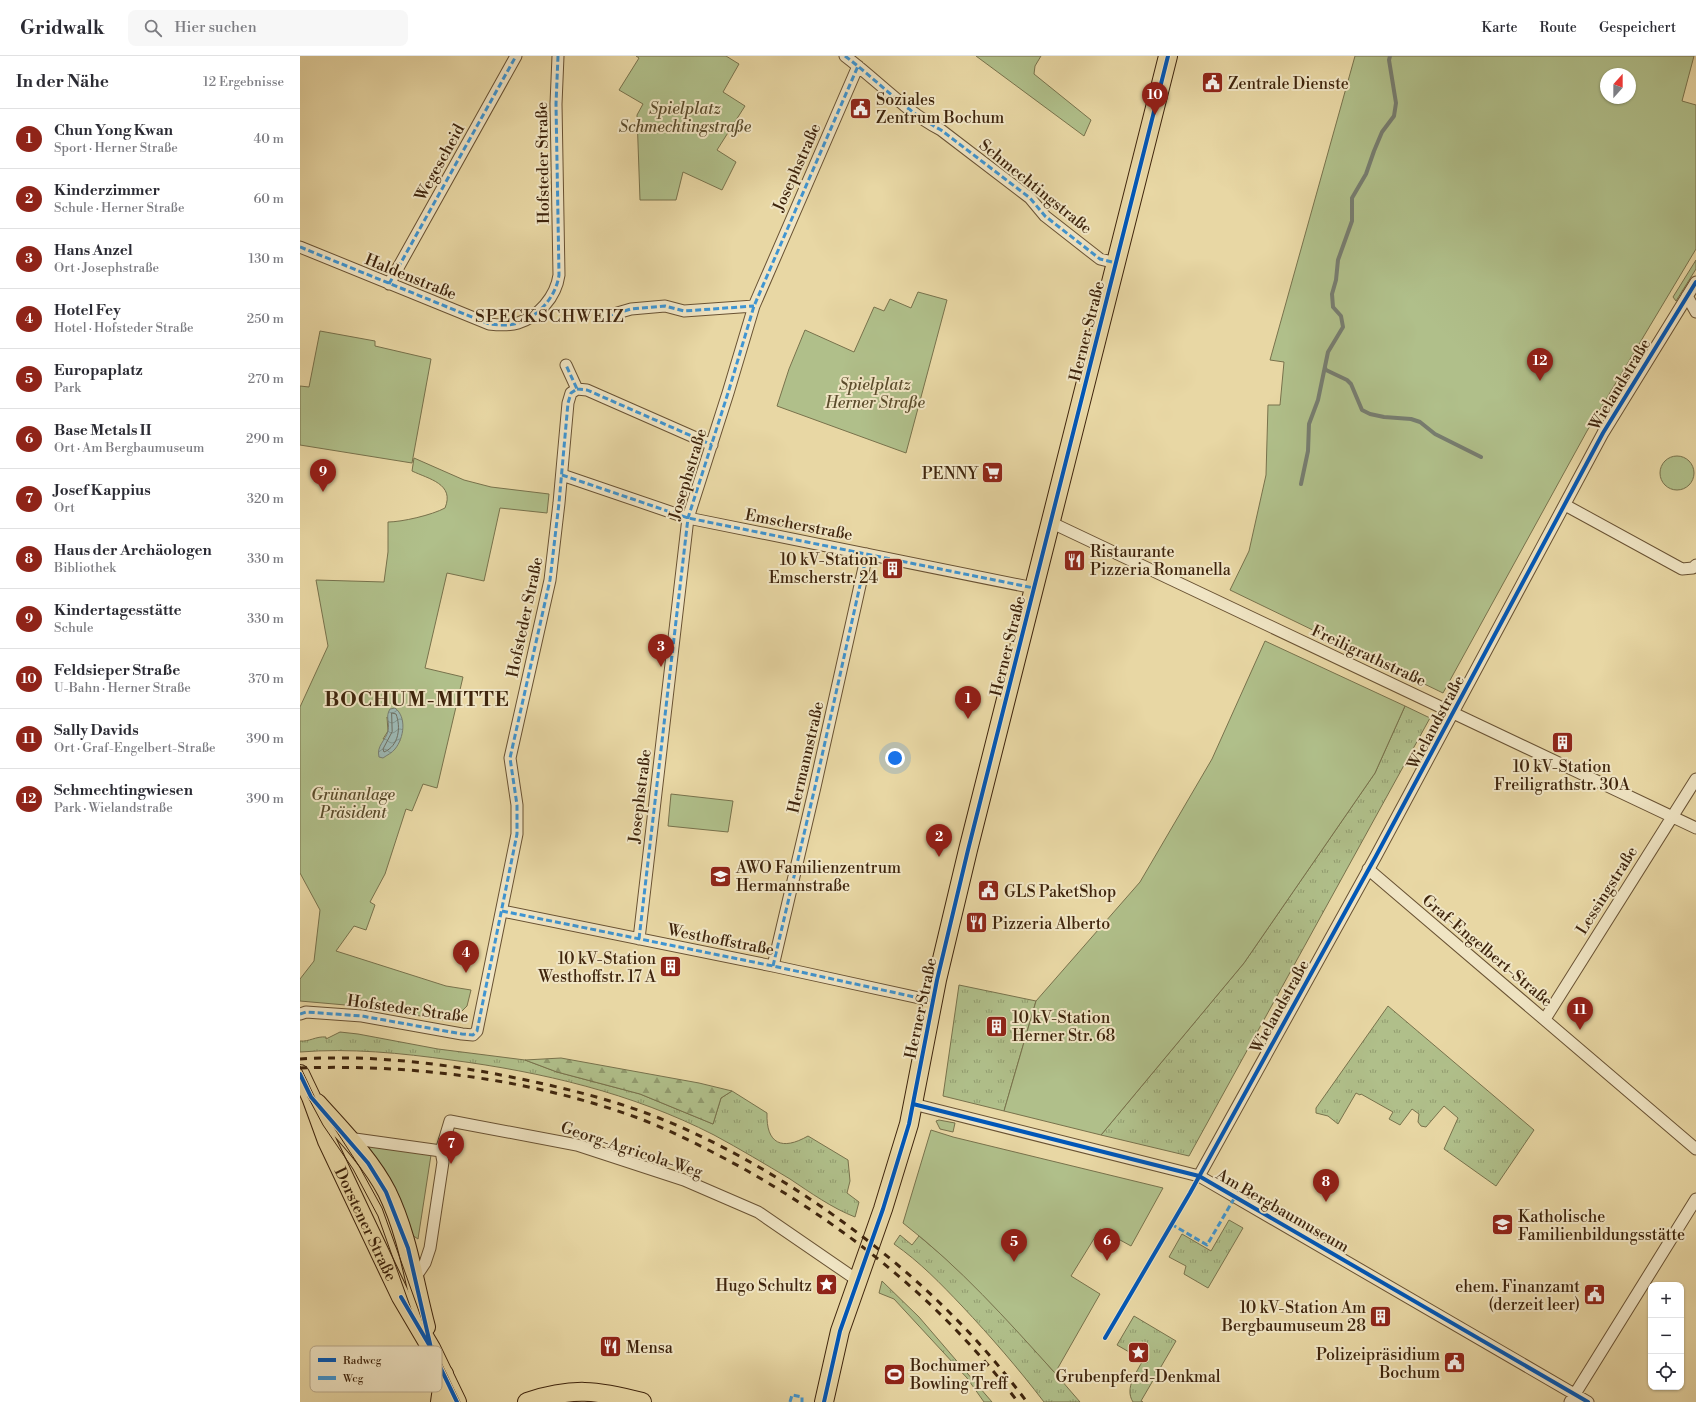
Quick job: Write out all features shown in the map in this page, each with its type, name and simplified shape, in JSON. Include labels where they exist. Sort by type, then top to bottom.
[{"type":"main road","name":"Herner Straße","points":[[825,1399],[840,1331],[900,1154],[913,1104],[933,1001],[968,850],[1168,56]]},
{"type":"main road","name":"Dorstener Straße","points":[[300,1074],[311,1097],[327,1141],[390,1274],[401,1297],[430,1346]]},
{"type":"main road","name":"Dorstener Straße","points":[[311,1097],[348,1138],[373,1170],[386,1192],[404,1235],[431,1346]]},
{"type":"main road","name":"Dorstener Straße","points":[[442,1370],[457,1402]]},
{"type":"main road","points":[[442,1388],[444,1374]]},
{"type":"main road","points":[[527,1402],[552,1394],[582,1391],[597,1392],[642,1402]]},
{"type":"main road","points":[[440,1402],[441,1392]]},
{"type":"street","name":"Wegescheid","points":[[389,284],[516,56]]},
{"type":"street","name":"Hofsteder Straße","points":[[513,324],[530,318],[548,300],[558,280],[556,104],[558,56]]},
{"type":"street","name":"Schmechtingstraße","points":[[845,56],[883,89],[930,124],[941,130],[1030,198],[1045,216],[1100,258],[1116,263]]},
{"type":"street","name":"Josephstraße","points":[[639,938],[688,518],[712,445],[754,306],[858,66]]},
{"type":"street","name":"Haldenstraße","points":[[300,247],[489,324],[513,324]]},
{"type":"street","name":"Wielandstraße","points":[[1199,1176],[1453,713],[1603,434],[1696,282]]},
{"type":"street","points":[[1687,296],[1696,312]]},
{"type":"street","points":[[607,316],[631,309],[665,306],[684,311],[754,306]]},
{"type":"street","points":[[566,365],[577,389],[587,390],[712,445]]},
{"type":"street","name":"Hofsteder Straße","points":[[300,1014],[306,1012],[320,1012],[362,1016],[473,1035],[477,1031],[518,834],[510,758],[550,580],[562,475],[568,403],[571,392],[577,389]]},
{"type":"street","name":"Emscherstraße","points":[[562,475],[688,518],[1034,588]]},
{"type":"street","points":[[1565,505],[1682,569],[1693,568],[1696,565]]},
{"type":"street","name":"Freiligrathstraße","points":[[1050,522],[1696,828]]},
{"type":"street","name":"Hermannstraße","points":[[773,966],[815,788],[867,554]]},
{"type":"street","name":"Lessingstraße","points":[[1545,1019],[1671,816],[1696,779]]},
{"type":"street","name":"Graf-Engelbert-Straße","points":[[1368,869],[1696,1149]]},
{"type":"street","name":"Westhoffstraße","points":[[502,911],[639,938],[933,1001]]},
{"type":"street","name":"Am Bergbaumuseum","points":[[913,1104],[1199,1176],[1573,1398],[1588,1402]]},
{"type":"street","name":"Georg-Agricola-Weg","points":[[441,1151],[450,1121],[584,1147],[684,1180],[758,1212],[858,1280]]},
{"type":"street","points":[[348,1138],[441,1151],[443,1162],[430,1248],[425,1264],[415,1278]]},
{"type":"street","points":[[1573,1398],[1696,1199]]},
{"type":"green space","name":"Spielplatz Schmechtingstraße","points":[[636,56],[726,56],[739,64],[723,92],[745,106],[717,150],[736,162],[722,190],[683,172],[676,200],[640,200],[637,115],[643,104],[619,90],[639,58]]},
{"type":"green space","points":[[976,56],[1041,56],[1035,66],[1034,74],[1091,120],[1084,136]]},
{"type":"green space","points":[[1355,56],[1694,56],[1682,101],[1696,105],[1696,249],[1587,431],[1443,693],[1230,590],[1249,551],[1266,475],[1268,405],[1280,405],[1284,362],[1270,360]]},
{"type":"green space","points":[[1696,260],[1696,269],[1676,301],[1673,297]]},
{"type":"green space","name":"Spielplatz Herner Straße","points":[[918,292],[947,300],[906,453],[777,406],[789,369],[805,330],[854,352],[874,307],[884,311],[890,299],[911,308]]},
{"type":"green space","points":[[320,331],[375,341],[375,346],[431,359],[412,463],[300,445],[300,386],[309,387]]},
{"type":"green space","points":[[1674,456],[1680,456],[1684,457],[1691,463],[1694,473],[1693,480],[1687,487],[1680,490],[1674,490],[1670,489],[1663,483],[1660,476],[1660,470],[1661,466],[1667,459]]},
{"type":"green space","name":"Grünanlage Präsident","points":[[414,458],[464,480],[491,487],[549,494],[547,513],[500,508],[484,581],[447,573],[425,668],[463,677],[437,788],[423,784],[412,811],[406,809],[385,874],[370,902],[375,905],[366,930],[354,926],[336,951],[446,986],[471,990],[467,1006],[458,1015],[444,1020],[368,1007],[300,1001],[300,979],[314,961],[320,910],[300,873],[300,707],[328,646],[316,580],[384,582],[388,552],[388,522],[417,518],[445,508],[447,500],[446,493],[443,488],[433,480],[412,471]],"holes":[[[387,717],[400,741],[383,739],[388,731]]]},
{"type":"green space","points":[[1265,641],[1405,706],[1375,773],[1244,963],[1101,1135],[1004,1111],[1036,1001],[1140,882],[1212,759]]},
{"type":"green space","points":[[1405,706],[1430,718],[1189,1156],[1101,1135],[1244,963],[1375,773]]},
{"type":"green space","points":[[671,794],[733,801],[728,832],[668,826]]},
{"type":"green space","points":[[959,985],[1036,1001],[1004,1111],[943,1096]]},
{"type":"green space","points":[[1388,1006],[1534,1130],[1496,1186],[1444,1149],[1458,1118],[1444,1106],[1426,1127],[1421,1126],[1418,1122],[1419,1114],[1412,1109],[1400,1125],[1389,1119],[1393,1112],[1361,1094],[1356,1093],[1338,1124],[1328,1116],[1316,1113],[1316,1108]]},
{"type":"green space","points":[[340,1032],[438,1049],[525,1060],[557,1072],[640,1094],[713,1124],[721,1098],[732,1091],[767,1113],[769,1132],[777,1142],[790,1143],[799,1141],[808,1136],[848,1160],[850,1181],[847,1193],[859,1202],[855,1217],[830,1205],[790,1179],[714,1135],[651,1107],[586,1086],[519,1071],[413,1055],[376,1052],[300,1052],[300,1041],[322,1037],[326,1037],[326,1039]]},
{"type":"green space","points":[[561,1058],[699,1083],[732,1091],[721,1098],[713,1124],[640,1094],[557,1072],[525,1060]]},
{"type":"green space","points":[[939,1120],[955,1123],[953,1132],[940,1129],[936,1121]]},
{"type":"green space","points":[[931,1130],[953,1137],[1163,1188],[1131,1246],[1100,1229],[1071,1276],[1100,1294],[1055,1373],[1001,1314],[963,1276],[903,1223]]},
{"type":"green space","points":[[366,1145],[431,1155],[418,1239],[412,1235]]},
{"type":"green space","points":[[1229,1220],[1243,1228],[1208,1288],[1184,1274],[1186,1266],[1169,1257],[1182,1234],[1211,1251]]},
{"type":"green space","points":[[900,1235],[912,1245],[919,1236],[962,1274],[1003,1315],[1080,1402],[1044,1402],[1004,1353],[962,1306],[938,1281],[894,1244]]},
{"type":"green space","points":[[882,1281],[919,1317],[992,1402],[984,1402],[967,1378],[894,1299],[879,1293]]},
{"type":"green space","points":[[1134,1316],[1176,1341],[1141,1401],[1143,1402],[1133,1402],[1130,1391],[1132,1380],[1143,1360],[1117,1345]]},
{"type":"water","points":[[395,708],[399,712],[403,722],[402,734],[398,744],[392,752],[383,758],[379,757],[378,753],[380,746],[388,731],[389,712],[390,709]]},
{"type":"waterway","points":[[1301,484],[1308,451],[1309,424],[1318,400],[1328,352],[1343,327],[1341,316],[1333,307],[1332,294],[1336,280],[1338,260],[1352,221],[1352,198],[1366,174],[1382,132],[1394,116],[1396,103],[1389,60],[1390,56]]},
{"type":"waterway","points":[[1325,368],[1326,370],[1347,380],[1351,384],[1362,410],[1370,414],[1384,417],[1411,419],[1420,422],[1435,434],[1481,457]]},
{"type":"tram line","points":[[300,1066],[315,1098],[359,1166],[382,1208],[426,1331],[433,1346]]},
{"type":"tram line","points":[[308,1097],[323,1125],[353,1169],[378,1216],[416,1323],[427,1346]]},
{"type":"tram line","points":[[442,1364],[460,1402]]},
{"type":"railway","points":[[300,1059],[349,1058],[399,1060],[496,1074],[558,1087],[619,1104],[659,1118],[698,1135],[738,1155],[817,1204],[855,1231],[891,1260],[925,1289],[966,1329],[993,1359],[1027,1402]]},
{"type":"railway","points":[[300,1068],[343,1067],[385,1069],[471,1077],[556,1093],[597,1104],[652,1123],[746,1170],[823,1218],[859,1245],[894,1272],[927,1301],[989,1366],[1018,1402]]},
{"type":"marked path","points":[[389,284],[516,56]]},
{"type":"marked path","points":[[300,247],[489,324],[515,324],[525,320],[539,311],[554,291],[559,275],[556,104],[558,56]]},
{"type":"marked path","points":[[845,56],[903,105],[941,130],[1030,198],[1045,216],[1100,259],[1116,263]]},
{"type":"marked path","points":[[639,939],[688,518],[754,306],[858,66]]},
{"type":"marked path","points":[[607,316],[631,309],[665,306],[684,311],[754,306]]},
{"type":"marked path","points":[[300,1014],[306,1012],[362,1016],[462,1034],[473,1035],[477,1031],[517,834],[517,805],[510,758],[550,580],[568,403],[571,393],[577,389],[566,365]]},
{"type":"marked path","points":[[577,389],[587,390],[712,445]]},
{"type":"marked path","points":[[562,475],[688,518],[1034,588]]},
{"type":"marked path","points":[[773,966],[867,554]]},
{"type":"marked path","points":[[502,911],[773,966],[933,1001]]},
{"type":"marked path","points":[[1171,1224],[1207,1245],[1235,1197]]},
{"type":"marked path","points":[[790,1402],[792,1395],[802,1397],[802,1402]]},
{"type":"cycle path","points":[[824,1402],[840,1331],[883,1209],[909,1124],[937,980],[968,850],[1168,56]]},
{"type":"cycle path","points":[[1105,1338],[1190,1193],[1376,856],[1603,433],[1696,282]]},
{"type":"cycle path","points":[[300,1074],[311,1097],[368,1163],[386,1192],[408,1248],[431,1346]]},
{"type":"cycle path","points":[[913,1104],[1199,1176],[1588,1402]]},
{"type":"cycle path","points":[[401,1297],[430,1346]]},
{"type":"cycle path","points":[[442,1371],[457,1402]]},
{"type":"place","name":"Zentrale Dienste","points":[[1212,83]]},
{"type":"place","name":"Soziales Zentrum Bochum","points":[[860,108]]},
{"type":"place","name":"Feldsieper Straße","points":[[1155,115]]},
{"type":"place","name":"Schmechtingwiesen","points":[[1540,381]]},
{"type":"place","name":"PENNY","points":[[993,473]]},
{"type":"place","name":"Kindertagesstätte","points":[[323,492]]},
{"type":"place","name":"Ristaurante Pizzeria Romanella","points":[[1074,560]]},
{"type":"place","name":"10 kV-Station Emscherstr. 24","points":[[893,568]]},
{"type":"place","name":"Hans Anzel","points":[[661,667]]},
{"type":"place","name":"Chun Yong Kwan","points":[[968,719]]},
{"type":"place","name":"10 kV-Station Freiligrathstr. 30A","points":[[1562,743]]},
{"type":"place","name":"Kinderzimmer","points":[[939,857]]},
{"type":"place","name":"AWO Familienzentrum Hermannstraße","points":[[721,876]]},
{"type":"place","name":"GLS PaketShop","points":[[989,891]]},
{"type":"place","name":"Pizzeria Alberto","points":[[976,923]]},
{"type":"place","name":"10 kV-Station Westhoffstr. 17 A","points":[[671,967]]},
{"type":"place","name":"Hotel Fey","points":[[466,973]]},
{"type":"place","name":"10 kV-Station Herner Str. 68","points":[[996,1026]]},
{"type":"place","name":"Sally Davids","points":[[1580,1030]]},
{"type":"place","name":"Josef Kappius","points":[[451,1164]]},
{"type":"place","name":"Haus der Archäologen","points":[[1326,1202]]},
{"type":"place","name":"Katholische Familienbildungsstätte","points":[[1503,1225]]},
{"type":"place","name":"Base Metals II","points":[[1107,1261]]},
{"type":"place","name":"Europaplatz","points":[[1014,1262]]},
{"type":"place","name":"Hugo Schultz","points":[[827,1285]]},
{"type":"place","name":"ehem. Finanzamt (derzeit leer)","points":[[1595,1295]]},
{"type":"place","name":"10 kV-Station Am Bergbaumuseum 28","points":[[1381,1316]]},
{"type":"place","name":"Mensa","points":[[610,1347]]},
{"type":"place","name":"Grubenpferd-Denkmal","points":[[1138,1352]]},
{"type":"place","name":"Polizeipräsidium Bochum","points":[[1455,1363]]},
{"type":"place","name":"Bochumer Bowling Treff","points":[[895,1374]]},
{"type":"district","name":"SPECKSCHWEIZ","points":[[550,316]]},
{"type":"district","name":"BOCHUM-MITTE","points":[[417,699]]}]
